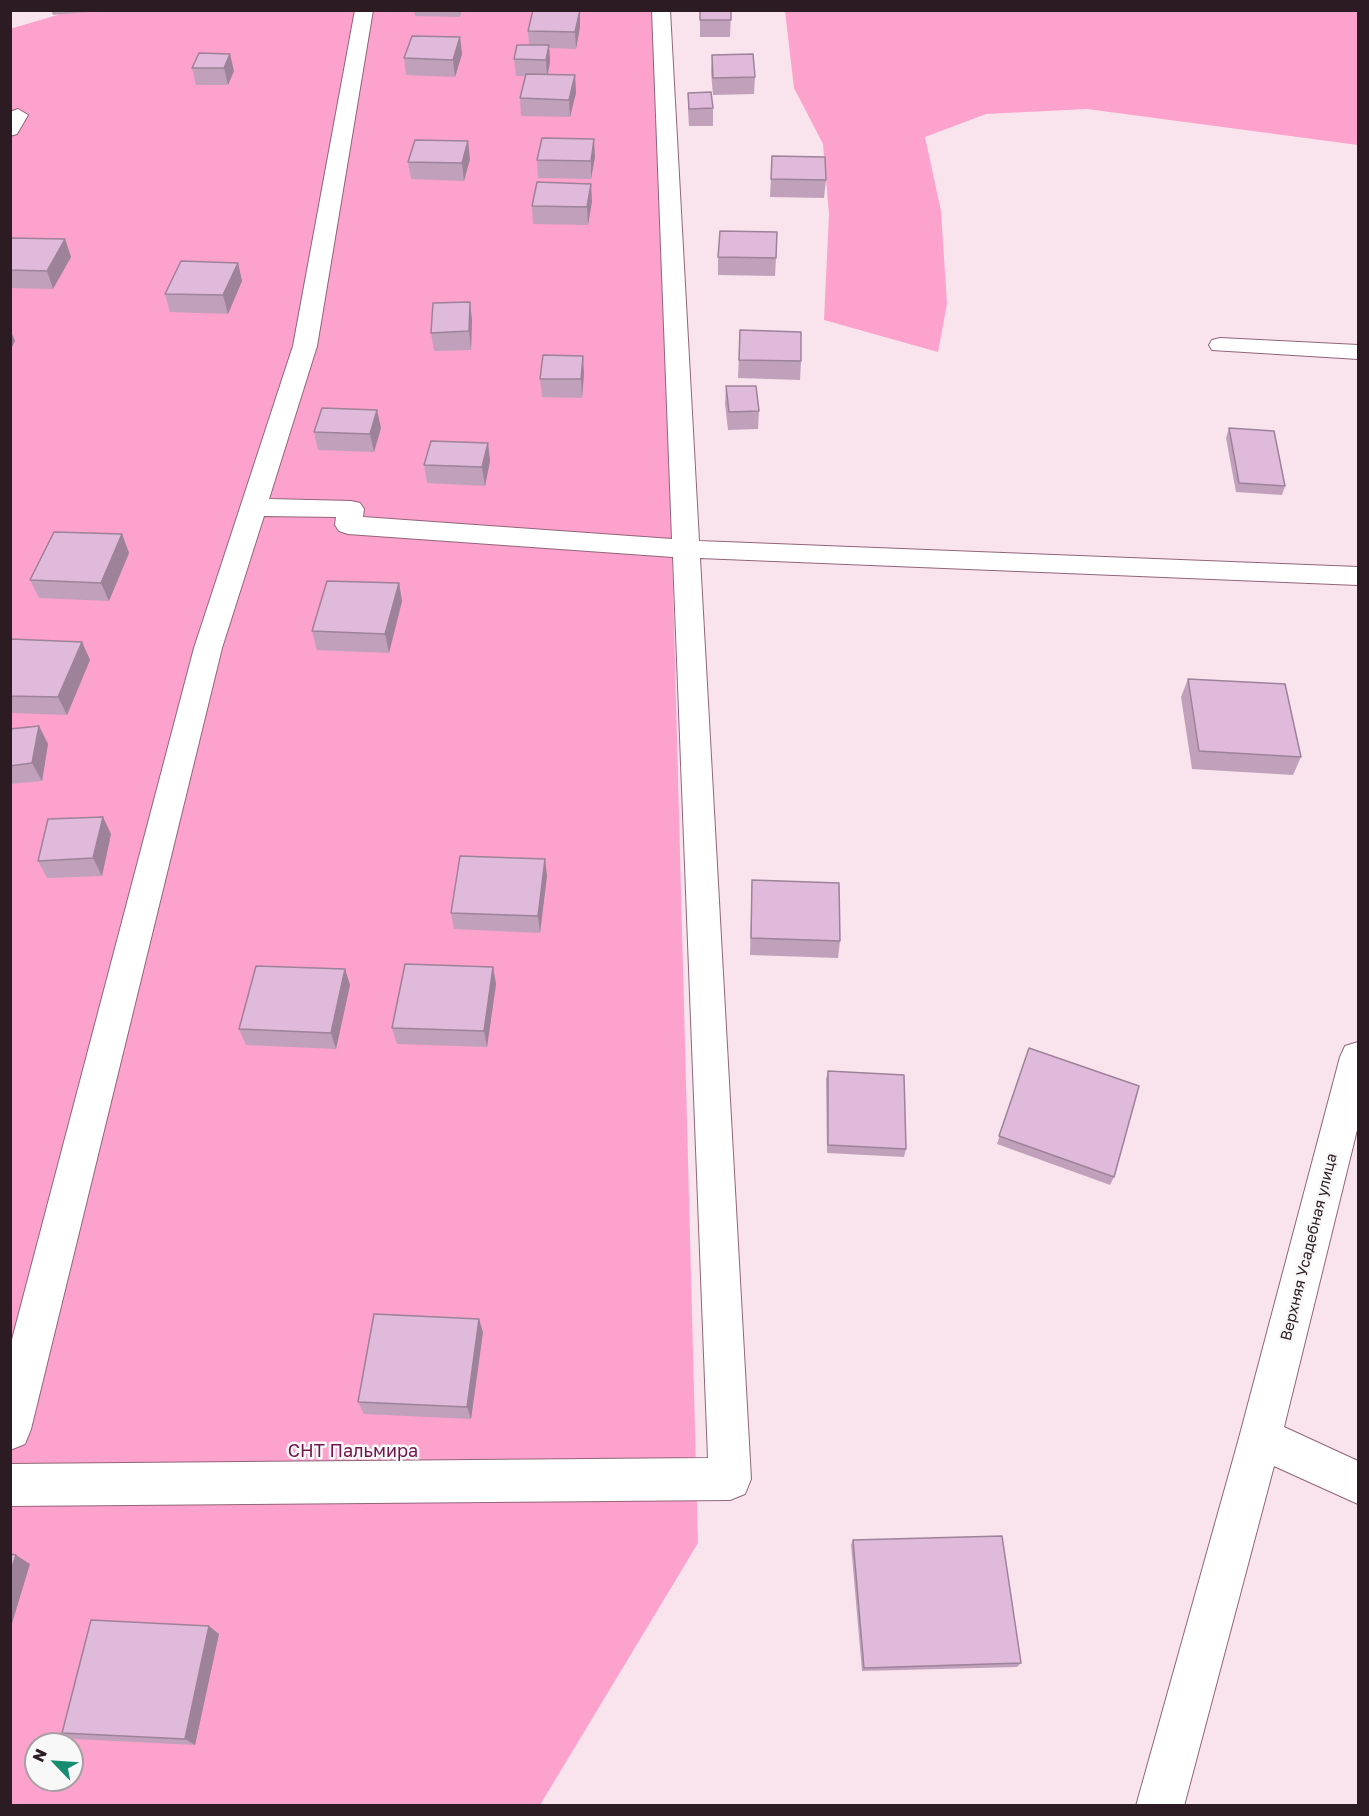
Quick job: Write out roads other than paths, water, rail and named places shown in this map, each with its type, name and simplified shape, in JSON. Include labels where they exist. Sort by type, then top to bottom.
[{"type":"street","points":[[10,1429],[208,648],[305,346],[364,10]]},
{"type":"street","points":[[10,1485],[730,1479],[661,10]]},
{"type":"street","points":[[254,507],[351,509],[348,525],[687,549],[1359,576]]},
{"type":"street","name":"Верхняя Усадебная улица","points":[[1160,1806],[1260,1438],[1359,1057]]},
{"type":"street","points":[[1260,1438],[1359,1483]]},
{"type":"lane","points":[[1220,345],[1359,352]]},
{"type":"park label","name":"СНТ Пальмира","points":[[353,1451]]}]
